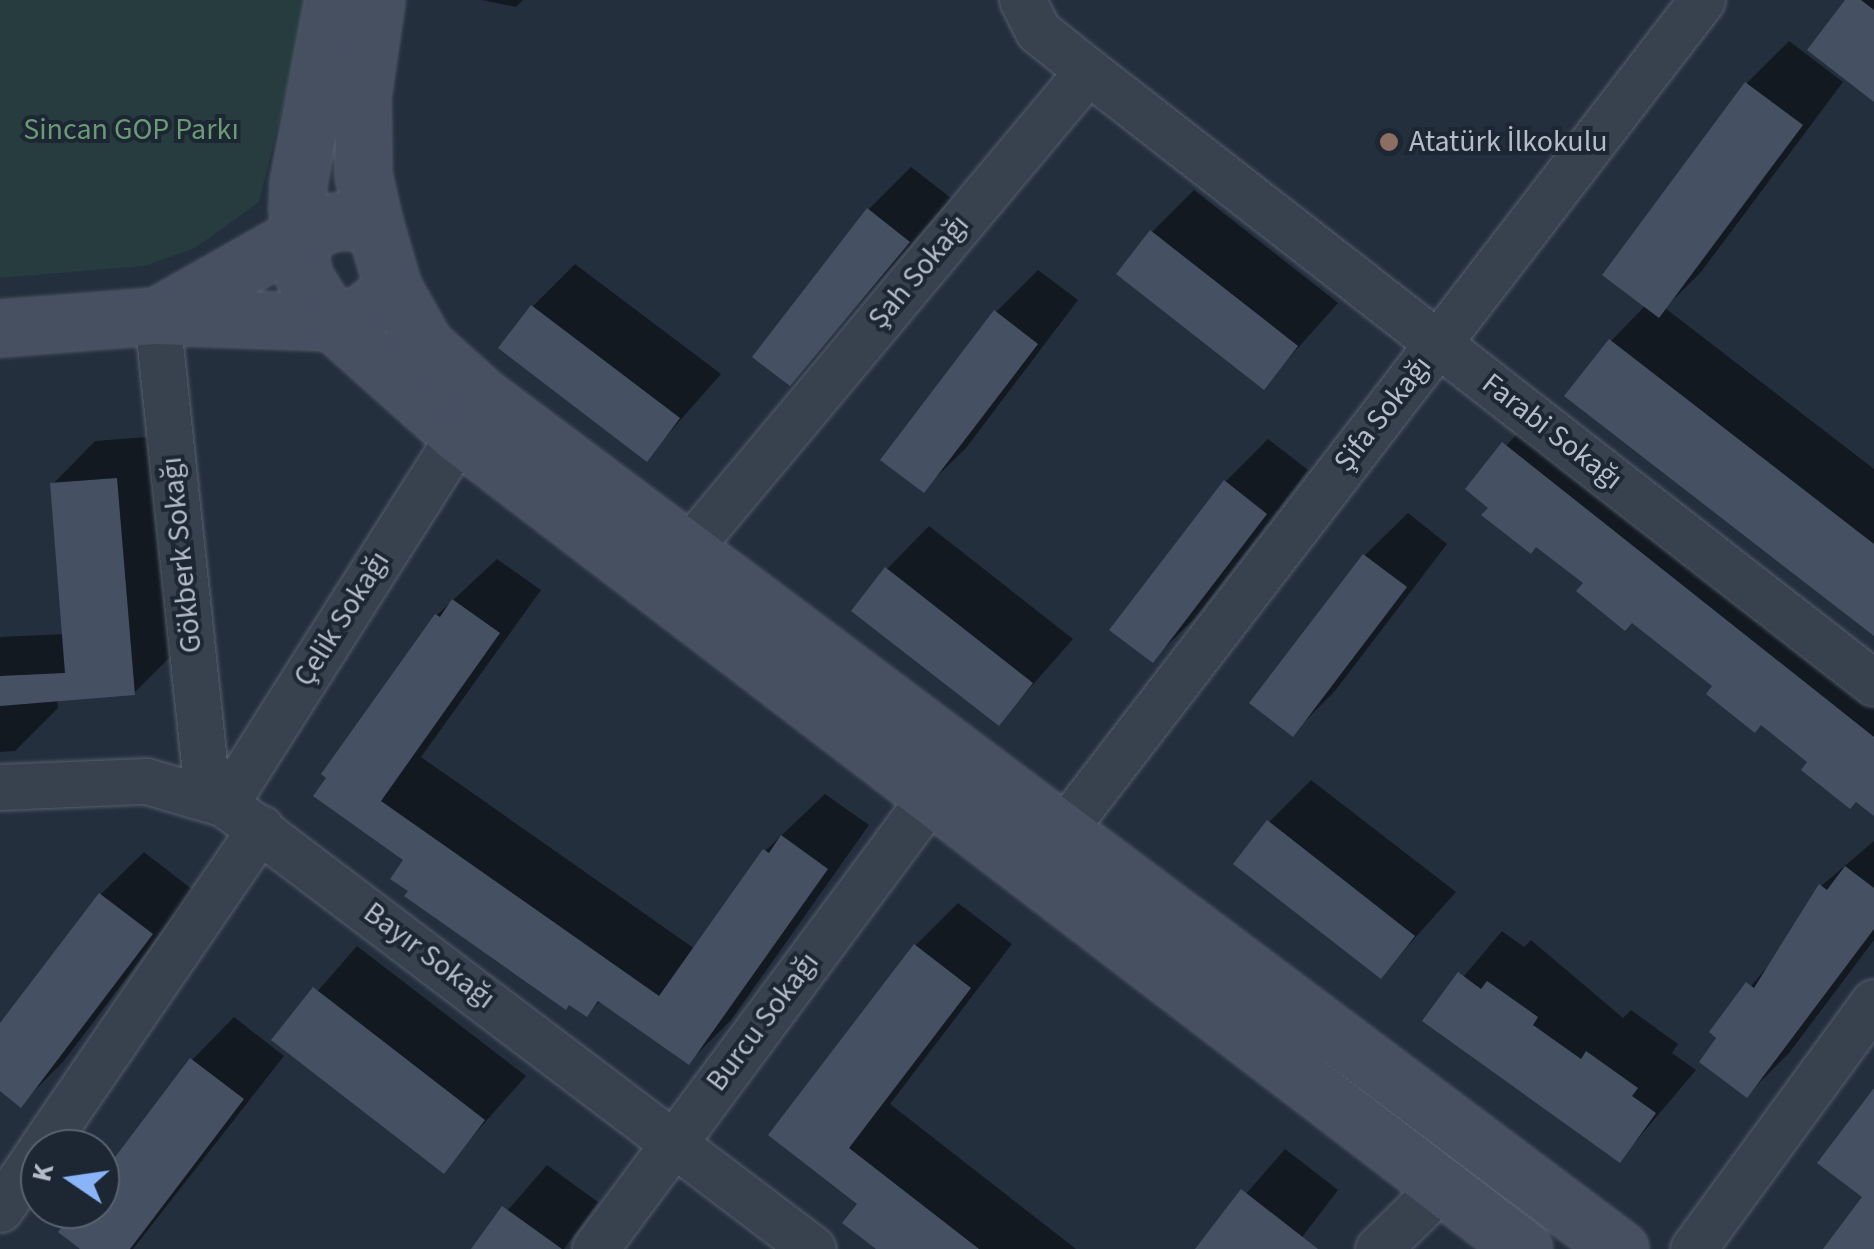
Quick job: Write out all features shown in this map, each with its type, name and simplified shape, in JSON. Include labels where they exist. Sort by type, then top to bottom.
[{"type":"main road","points":[[334,0],[301,154],[300,235],[304,277],[332,322],[458,435],[1524,1249]]},
{"type":"main road","points":[[376,0],[362,96],[364,175],[393,288],[425,344],[482,396],[1620,1249]]},
{"type":"main road","points":[[157,316],[300,235],[336,221],[374,223]]},
{"type":"main road","points":[[0,328],[157,316],[332,322],[364,314],[393,288]]},
{"type":"street","points":[[1022,0],[1038,31],[1088,71]]},
{"type":"street","name":"Şifa Sokağı","points":[[1064,829],[1702,0]]},
{"type":"street","name":"Farabi Sokağı","points":[[1088,71],[1874,683]]},
{"type":"street","name":"Şah Sokağı","points":[[688,549],[1088,71]]},
{"type":"street","name":"Gökberk Sokağı","points":[[157,316],[231,809]]},
{"type":"street","name":"Çelik Sokağı","points":[[52,1129],[231,809],[458,435]]},
{"type":"street","name":"Bayır Sokağı","points":[[0,787],[146,782],[231,809],[812,1249]]},
{"type":"street","name":"Burcu Sokağı","points":[[594,1249],[932,795]]},
{"type":"street","points":[[1692,1249],[1874,1002]]},
{"type":"street","name":"Çelik Sokağı","points":[[0,1209],[20,1180]]},
{"type":"street","points":[[1378,1249],[1442,1186]]},
{"type":"green space","name":"Sincan GOP Parkı","points":[[0,0],[309,0],[259,202],[195,248],[144,266],[0,278]]},
{"type":"building","points":[[1845,0],[1861,0],[1874,10],[1874,102],[1807,50]]},
{"type":"building","points":[[1745,82],[1803,125],[1659,318],[1602,275]]},
{"type":"building","points":[[867,208],[910,242],[790,386],[752,357]]},
{"type":"building","points":[[1150,230],[1298,346],[1264,390],[1116,274]]},
{"type":"building","points":[[531,305],[680,418],[647,462],[498,348]]},
{"type":"building","points":[[994,310],[1038,344],[924,493],[880,460]]},
{"type":"building","points":[[1609,339],[1874,544],[1874,636],[1564,396]]},
{"type":"building","points":[[1502,442],[1874,737],[1874,816],[1856,802],[1850,809],[1801,770],[1807,762],[1761,725],[1755,733],[1706,694],[1712,686],[1632,623],[1625,631],[1576,591],[1583,583],[1536,547],[1531,554],[1481,515],[1488,508],[1465,489]]},
{"type":"building","points":[[117,478],[135,695],[0,706],[0,676],[65,673],[50,483]]},
{"type":"building","points":[[1224,480],[1267,514],[1153,663],[1109,630]]},
{"type":"building","points":[[1363,554],[1407,587],[1293,737],[1249,703]]},
{"type":"building","points":[[885,567],[1033,683],[999,726],[851,611]]},
{"type":"building","points":[[452,599],[500,633],[381,801],[659,996],[763,849],[769,853],[781,835],[828,869],[689,1065],[598,1001],[587,1017],[569,1005],[566,1010],[404,896],[408,891],[390,879],[403,860],[313,796],[326,778],[321,774],[435,614],[440,617]]},
{"type":"building","points":[[1267,820],[1415,936],[1381,979],[1233,864]]},
{"type":"building","points":[[1845,866],[1874,888],[1874,929],[1747,1098],[1699,1062],[1716,1038],[1709,1032],[1746,982],[1754,988],[1819,884],[1827,890]]},
{"type":"building","points":[[99,893],[153,934],[21,1108],[0,1091],[0,1023]]},
{"type":"building","points":[[914,944],[971,988],[849,1148],[979,1249],[876,1249],[842,1223],[857,1204],[768,1135]]},
{"type":"building","points":[[1458,972],[1481,989],[1487,981],[1538,1017],[1533,1025],[1581,1059],[1586,1051],[1638,1088],[1632,1096],[1656,1113],[1620,1163],[1422,1021]]},
{"type":"building","points":[[313,987],[485,1120],[444,1174],[271,1040]]},
{"type":"building","points":[[190,1058],[244,1099],[130,1249],[80,1249],[58,1232],[60,1229],[120,1229],[120,1151]]},
{"type":"building","points":[[1874,1088],[1874,1249],[1823,1249],[1862,1197],[1817,1163]]},
{"type":"building","points":[[1241,1189],[1318,1249],[1195,1249]]},
{"type":"building","points":[[502,1206],[562,1249],[471,1249]]},
{"type":"place","name":"Atatürk İlkokulu","points":[[1389,142]]}]
